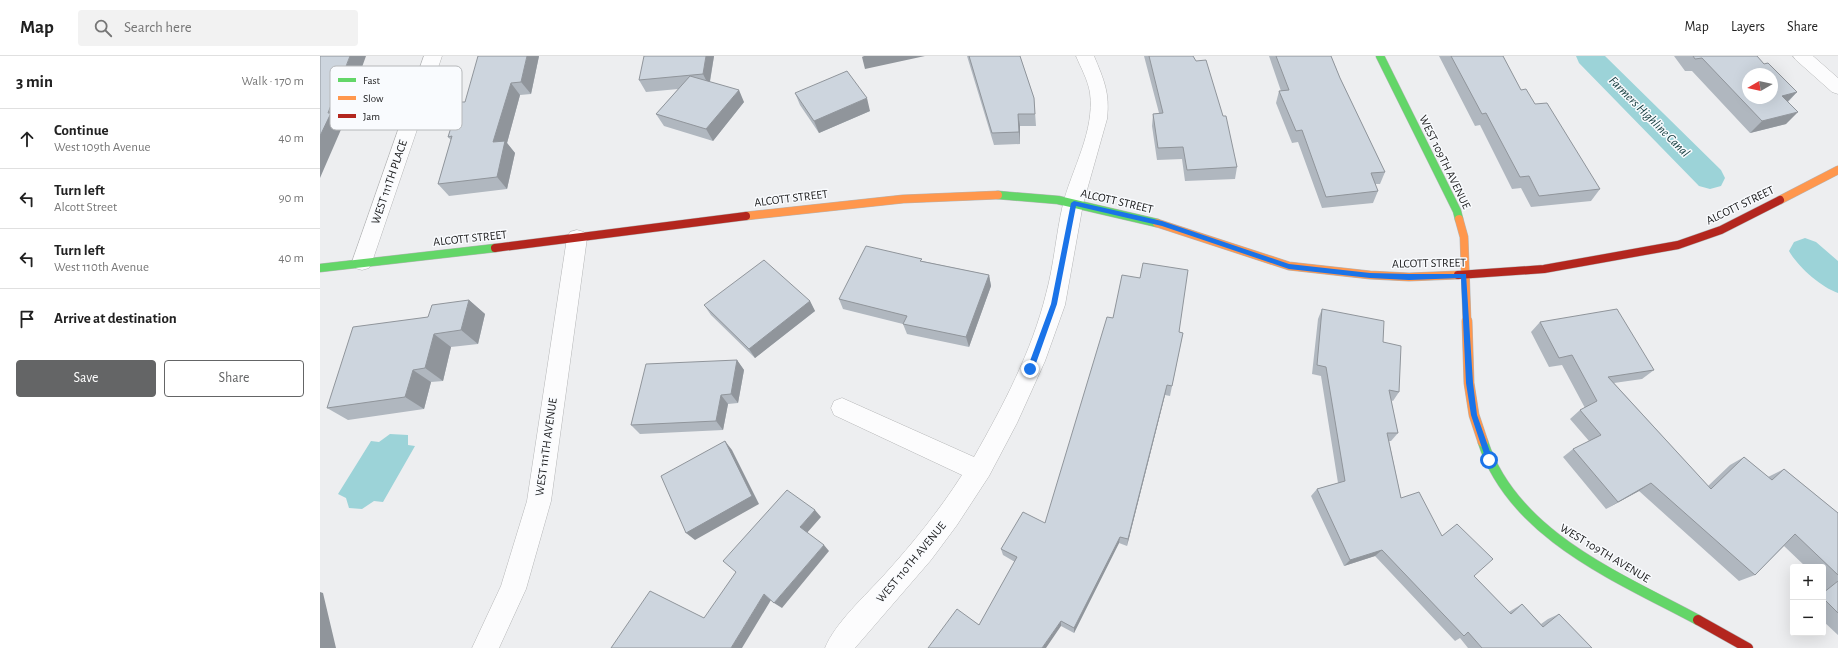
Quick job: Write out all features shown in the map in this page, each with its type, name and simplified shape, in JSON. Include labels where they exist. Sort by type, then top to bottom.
[{"type":"street","name":"WEST 111TH PLACE","points":[[430,66],[433,56]]},
{"type":"street","name":"WEST 110TH AVENUE","points":[[838,648],[910,565],[948,518],[978,471],[1013,408],[1030,369],[1054,304],[1074,203],[1099,113],[1099,93],[1085,56]]},
{"type":"street","name":"WEST 109TH AVENUE","points":[[1380,56],[1457,211],[1464,237],[1464,275],[1469,383],[1474,415],[1489,460],[1505,488],[1547,532],[1579,554],[1748,648]]},
{"type":"street","points":[[1802,56],[1838,88]]},
{"type":"street","name":"WEST 111TH PLACE","points":[[362,262],[407,130]]},
{"type":"street","name":"ALCOTT STREET","points":[[320,268],[577,238],[866,201],[954,195],[1011,195],[1074,203],[1162,224],[1289,266],[1370,275],[1409,277],[1464,275],[1544,269],[1678,245],[1721,230],[1838,170]]},
{"type":"street","name":"WEST 111TH AVENUE","points":[[486,648],[513,589],[538,501],[577,238]]},
{"type":"street","points":[[842,408],[978,471]]},
{"type":"water","points":[[390,434],[408,435],[408,445],[415,446],[383,502],[374,501],[362,509],[349,508],[346,498],[338,494],[371,441],[379,442]]},
{"type":"building","points":[[320,56],[350,56],[346,66],[330,66],[330,108],[328,113],[330,113],[330,115],[320,136]]},
{"type":"building","points":[[478,56],[527,56],[521,82],[511,83],[493,142],[505,141],[497,177],[438,184],[452,136],[448,137],[450,130],[462,130],[462,102],[465,102]]},
{"type":"building","points":[[644,56],[706,56],[703,74],[639,80]]},
{"type":"building","points":[[969,56],[1020,56],[1034,98],[1035,114],[1018,114],[1019,132],[992,133]]},
{"type":"building","points":[[1149,56],[1193,56],[1196,61],[1206,60],[1223,116],[1226,116],[1237,167],[1187,170],[1183,147],[1158,148],[1153,114],[1163,113]]},
{"type":"building","points":[[1276,56],[1331,56],[1385,172],[1371,173],[1378,191],[1326,197],[1302,130],[1296,131],[1279,91],[1289,90]]},
{"type":"building","points":[[1451,56],[1503,56],[1521,90],[1526,89],[1535,104],[1547,103],[1600,189],[1539,196],[1529,176],[1520,177],[1486,113],[1482,114]]},
{"type":"building","points":[[1693,56],[1757,56],[1764,64],[1768,63],[1773,68],[1742,68],[1742,100],[1702,58],[1695,59]]},
{"type":"building","points":[[847,71],[867,98],[814,121],[795,93]]},
{"type":"building","points":[[1778,73],[1797,92],[1782,96],[1798,112],[1762,121],[1746,104],[1778,104]]},
{"type":"building","points":[[690,76],[739,90],[706,129],[656,114]]},
{"type":"building","points":[[866,246],[922,259],[920,261],[989,275],[966,337],[903,324],[907,316],[839,299]]},
{"type":"building","points":[[764,260],[810,301],[749,349],[704,305]]},
{"type":"building","points":[[1143,263],[1188,270],[1179,332],[1183,333],[1172,386],[1167,385],[1128,539],[1120,537],[1074,628],[1061,621],[1042,648],[928,648],[957,609],[979,625],[1017,557],[1001,549],[1023,512],[1045,523],[1107,317],[1113,318],[1122,275],[1140,278]]},
{"type":"building","points":[[469,300],[461,330],[434,334],[425,368],[413,370],[405,397],[327,408],[353,327],[428,317],[432,305]]},
{"type":"building","points":[[1322,309],[1384,321],[1383,342],[1401,346],[1399,392],[1389,390],[1398,433],[1387,433],[1401,498],[1419,492],[1442,536],[1457,524],[1493,559],[1474,576],[1511,614],[1522,604],[1543,627],[1559,614],[1592,648],[1482,648],[1468,632],[1464,636],[1382,550],[1350,560],[1317,489],[1345,481],[1326,367],[1317,365]]},
{"type":"building","points":[[1617,309],[1654,370],[1608,377],[1711,489],[1744,457],[1772,480],[1784,469],[1838,513],[1838,575],[1795,534],[1755,575],[1651,483],[1618,502],[1573,449],[1601,435],[1580,410],[1597,401],[1572,355],[1559,358],[1540,322]]},
{"type":"building","points":[[737,360],[731,394],[721,395],[716,421],[631,425],[646,364]]},
{"type":"building","points":[[725,441],[752,496],[686,533],[661,476]]},
{"type":"building","points":[[787,490],[815,510],[800,527],[824,545],[774,603],[764,594],[731,648],[611,648],[650,591],[704,618],[736,572],[723,561]]},
{"type":"building","points":[[1838,581],[1838,613],[1826,601],[1826,591]]},
{"type":"waterway","name":"Farmers Highline Canal","points":[[1589,56],[1710,178]]},
{"type":"waterway","name":"Farmers Highline Canal","points":[[1805,251],[1838,280]]},
{"type":"traffic: fast","points":[[1380,56],[1457,211],[1459,219]]},
{"type":"traffic: fast","points":[[998,195],[1058,200],[1098,208],[1157,223]]},
{"type":"traffic: fast","points":[[320,268],[495,248]]},
{"type":"traffic: fast","points":[[1483,442],[1492,466],[1505,488],[1524,510],[1546,530],[1595,563],[1698,620]]},
{"type":"traffic: slow","points":[[1780,200],[1838,170]]},
{"type":"traffic: slow","points":[[746,216],[903,199],[966,195],[998,195]]},
{"type":"traffic: slow","points":[[1459,219],[1464,237],[1469,383],[1474,415],[1483,442]]},
{"type":"traffic: slow","points":[[1157,223],[1289,266],[1370,275],[1409,277],[1458,275]]},
{"type":"traffic: jam","points":[[1458,275],[1544,269],[1678,245],[1721,230],[1780,200]]},
{"type":"traffic: jam","points":[[495,248],[746,216]]},
{"type":"traffic: jam","points":[[1698,620],[1748,648]]},
{"type":"route","points":[[1030,369],[1054,304],[1074,203],[1162,224],[1289,266],[1370,275],[1409,277],[1464,275],[1469,383],[1474,415],[1489,460]]}]
